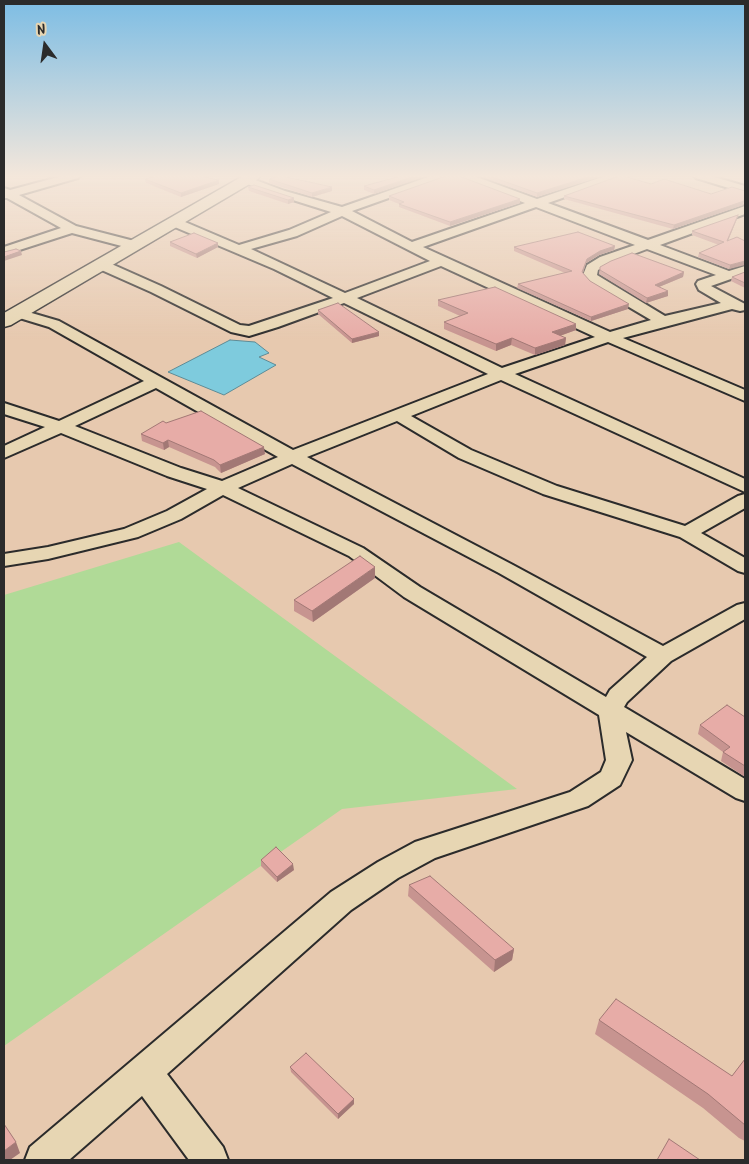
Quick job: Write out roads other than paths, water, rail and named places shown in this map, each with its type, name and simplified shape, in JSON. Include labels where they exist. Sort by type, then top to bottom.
[{"type":"highway","points":[[11,317],[159,230]]},
{"type":"street","points":[[4,251],[68,230]]},
{"type":"street","points":[[77,230],[133,245]]},
{"type":"street","points":[[194,230],[279,266],[501,374],[745,486]]},
{"type":"street","points":[[238,249],[299,230]]},
{"type":"street","points":[[381,230],[441,261],[609,338],[745,396]]},
{"type":"street","points":[[412,246],[458,230]]},
{"type":"street","points":[[613,230],[728,275]]},
{"type":"street","points":[[664,322],[594,281],[590,275],[592,268],[605,260],[688,230]]},
{"type":"street","points":[[102,265],[156,289],[236,329],[249,331],[345,298],[441,261]]},
{"type":"street","points":[[740,307],[711,292],[703,284],[745,270]]},
{"type":"street","points":[[4,560],[48,554],[131,533],[174,515],[223,488],[292,457],[501,374],[664,322],[740,307]]},
{"type":"street","points":[[11,317],[54,324],[292,457],[506,569],[663,656]]},
{"type":"street","points":[[4,453],[58,426],[156,382]]},
{"type":"street","points":[[4,408],[58,426],[174,472],[223,488],[356,552],[412,592],[745,791]]},
{"type":"street","points":[[398,416],[465,454],[567,496],[687,533],[745,567]]},
{"type":"street","points":[[687,533],[745,500]]},
{"type":"street","points":[[43,1160],[341,901],[388,870],[425,850],[579,799],[612,778],[619,760],[610,710],[618,696],[663,656],[745,610]]},
{"type":"street","points":[[145,1072],[210,1160]]},
{"type":"water","points":[[230,340],[255,342],[269,353],[259,357],[276,365],[224,395],[168,372]]}]
